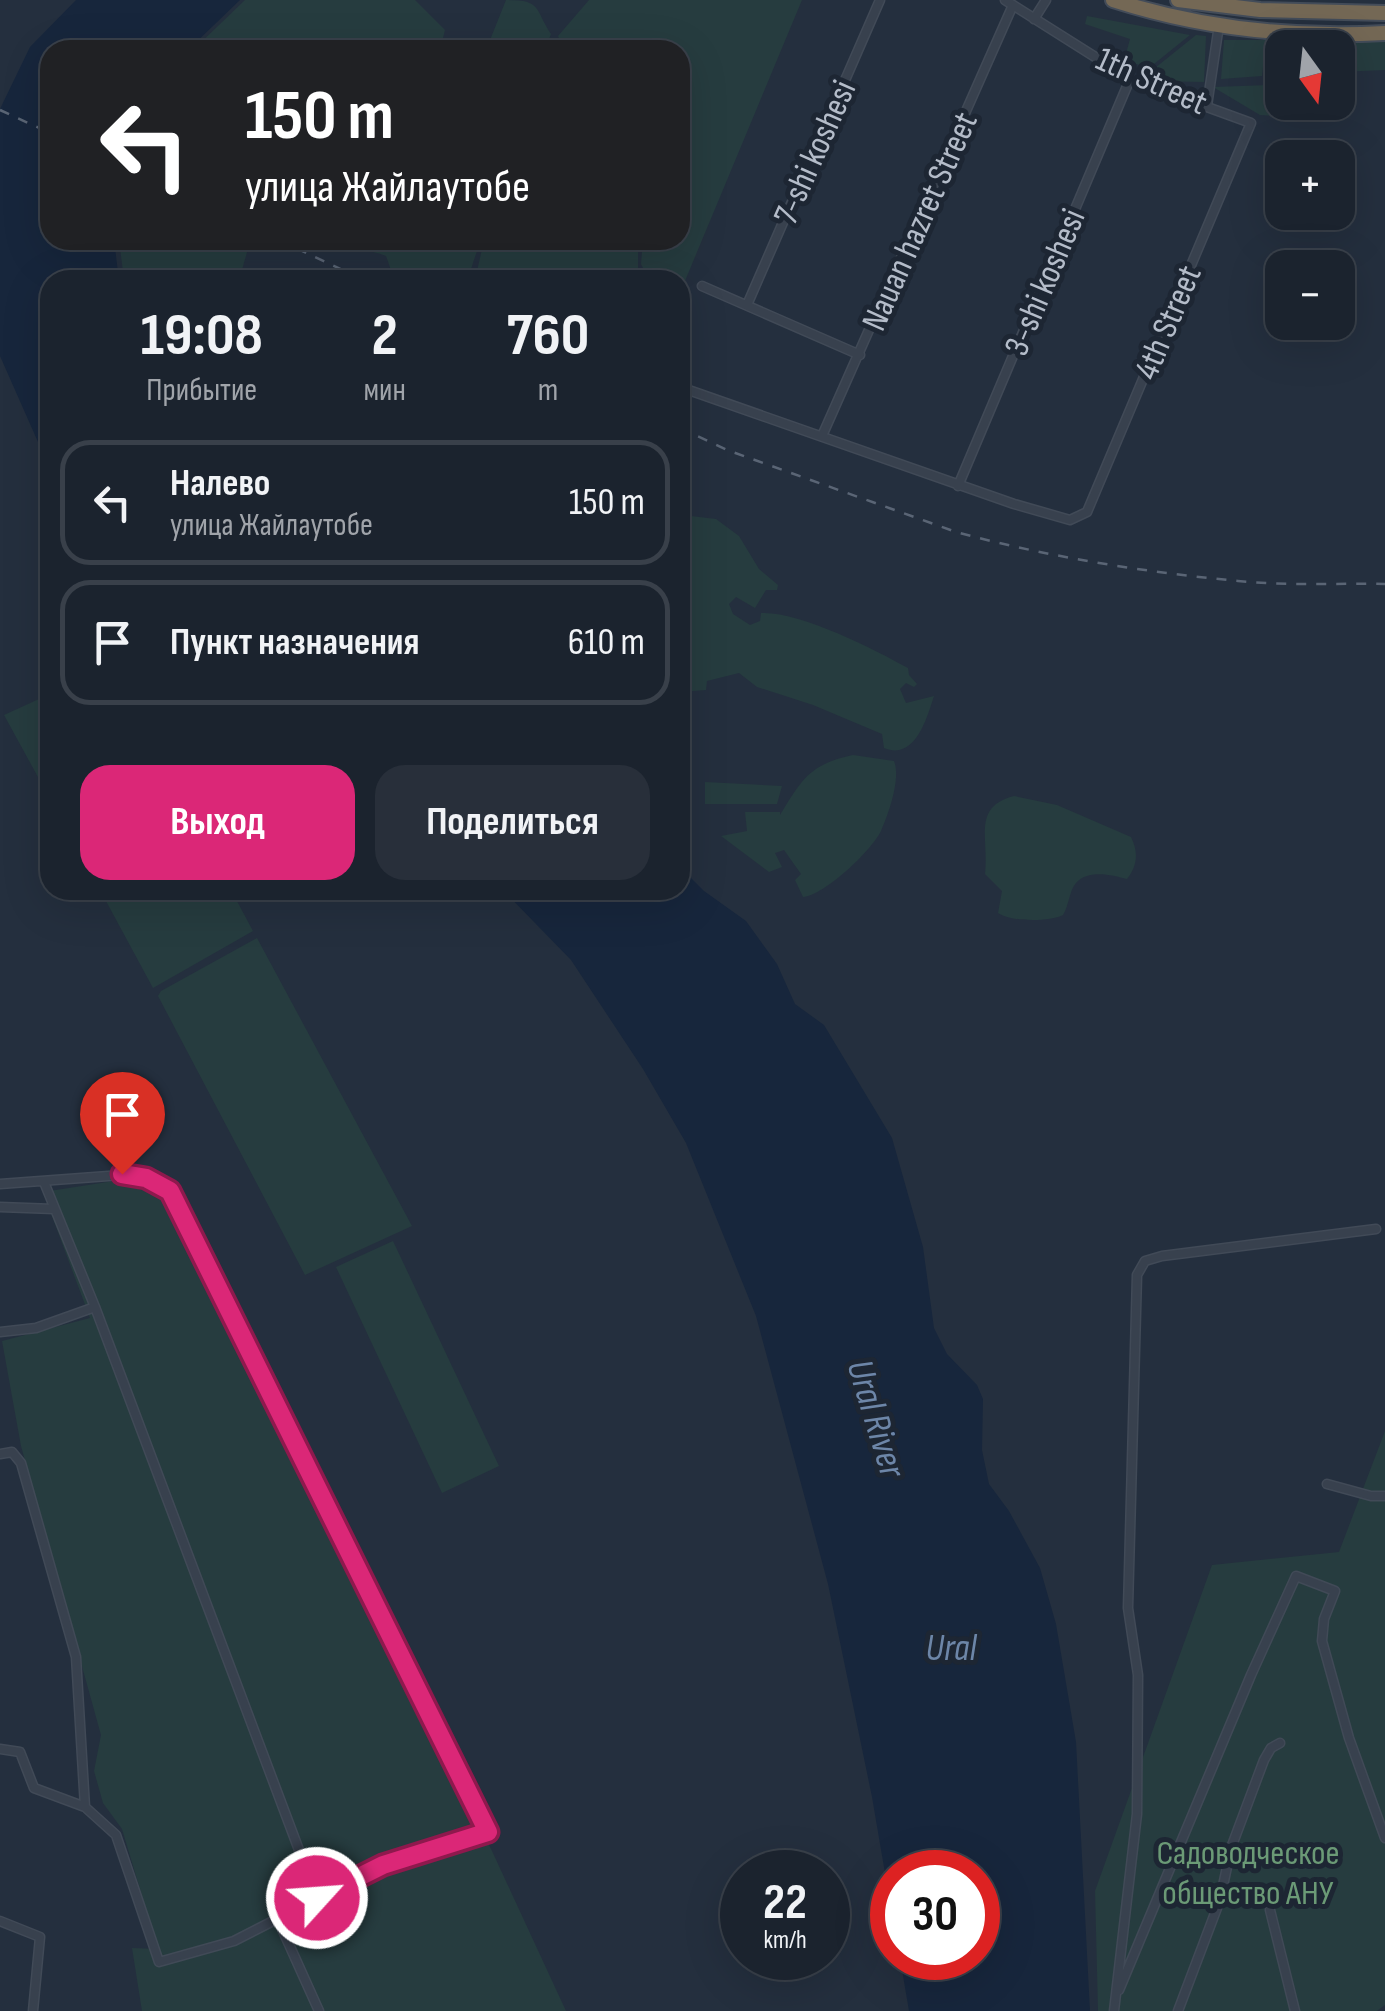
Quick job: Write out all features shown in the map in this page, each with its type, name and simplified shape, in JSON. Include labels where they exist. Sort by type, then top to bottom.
[{"type":"highway","points":[[1113,0],[1219,25],[1341,36],[1385,32]]},
{"type":"highway","points":[[1178,0],[1385,13]]},
{"type":"street","name":"7-shi koshesi","points":[[747,305],[880,0]]},
{"type":"street","points":[[1034,19],[1046,0]]},
{"type":"street","name":"1th Street","points":[[1009,3],[1130,79],[1251,123]]},
{"type":"street","name":"Nauan hazret Street","points":[[822,436],[1009,3]]},
{"type":"street","points":[[1208,106],[1219,25]]},
{"type":"street","name":"3-shi koshesi","points":[[958,486],[1130,79]]},
{"type":"street","name":"4th Street","points":[[958,486],[1070,520],[1087,512],[1251,123]]},
{"type":"street","points":[[702,286],[860,355]]},
{"type":"street","points":[[690,390],[958,486]]},
{"type":"street","points":[[0,1184],[122,1174],[146,1178],[170,1191],[488,1832],[383,1865],[234,1942],[159,1962],[116,1835],[85,1807],[34,1788],[20,1752],[0,1749]]},
{"type":"street","points":[[44,1182],[317,1898]]},
{"type":"street","points":[[0,1207],[54,1209]]},
{"type":"street","points":[[1114,2007],[1137,1814],[1138,1675],[1128,1608],[1136,1275],[1146,1261],[1162,1256],[1376,1230]]},
{"type":"street","points":[[0,1332],[36,1328],[94,1307]]},
{"type":"street","points":[[0,1454],[12,1452],[21,1462],[76,1656],[85,1807]]},
{"type":"street","points":[[1326,1484],[1385,1496]]},
{"type":"street","points":[[1114,2007],[1243,1692],[1296,1576],[1335,1591],[1324,1620],[1322,1641],[1349,1738],[1385,1838]]},
{"type":"street","points":[[1178,2011],[1220,1900],[1231,1848],[1271,1748],[1280,1743]]},
{"type":"street","points":[[1270,1910],[1295,2011]]},
{"type":"street","points":[[278,1920],[319,2011]]},
{"type":"street","points":[[0,1921],[40,1938],[33,2011]]},
{"type":"green space","points":[[245,0],[415,0],[445,30],[442,40],[203,40]]},
{"type":"green space","points":[[506,0],[536,7],[551,34],[547,40],[490,40]]},
{"type":"green space","points":[[589,0],[802,0],[690,270],[644,270],[641,264],[642,250],[690,250],[690,40],[560,40],[558,36]]},
{"type":"green space","points":[[1087,16],[1190,35],[1144,72],[1144,66],[1124,61],[1130,39],[1085,24]]},
{"type":"green space","points":[[1196,35],[1206,36],[1204,82],[1156,81],[1145,76]]},
{"type":"green space","points":[[1224,40],[1265,40],[1262,76],[1221,79]]},
{"type":"green space","points":[[1355,40],[1385,40],[1385,70],[1355,71]]},
{"type":"green space","points":[[1265,85],[1265,115],[1260,115],[1213,87]]},
{"type":"green space","points":[[120,250],[248,250],[242,270],[123,270]]},
{"type":"green space","points":[[363,250],[478,250],[470,270],[391,270],[386,256]]},
{"type":"green space","points":[[482,250],[638,250],[638,270],[477,270]]},
{"type":"green space","points":[[690,515],[716,519],[739,536],[759,569],[778,585],[777,590],[766,590],[755,608],[736,597],[729,604],[733,614],[750,625],[760,621],[761,613],[795,618],[857,642],[908,668],[917,684],[914,687],[906,683],[900,689],[906,703],[934,696],[918,735],[912,743],[895,750],[884,748],[882,734],[757,687],[739,673],[707,681],[706,690],[690,691]]},
{"type":"green space","points":[[40,699],[40,781],[4,715]]},
{"type":"green space","points":[[853,755],[894,761],[893,796],[876,839],[823,889],[803,897],[795,880],[801,874],[784,850],[775,853],[782,867],[769,872],[721,836],[747,831],[745,812],[780,815],[817,768]]},
{"type":"green space","points":[[705,782],[782,786],[777,804],[705,804]]},
{"type":"green space","points":[[1014,796],[1057,805],[1131,837],[1136,859],[1127,879],[1100,874],[1081,879],[1074,886],[1063,915],[1057,917],[1021,919],[998,913],[1002,891],[985,874],[985,825],[992,808]]},
{"type":"green space","points":[[105,900],[236,900],[253,931],[153,988]]},
{"type":"green space","points":[[257,938],[412,1226],[305,1275],[158,996]]},
{"type":"green space","points":[[114,1181],[166,1198],[492,1851],[566,2011],[142,2011],[132,1948],[158,1949],[122,1829],[103,1803],[94,1771],[101,1735],[21,1446],[2,1341],[90,1318],[43,1192]]},
{"type":"green space","points":[[393,1241],[499,1466],[442,1493],[336,1267]]},
{"type":"green space","name":"Садоводческое общество АНУ","points":[[1385,1431],[1385,2005],[1377,2011],[1098,2011],[1095,1891],[1212,1565],[1339,1552]]},
{"type":"water","points":[[76,0],[240,0],[198,40],[40,40],[40,250],[115,250],[118,270],[40,270],[40,445],[0,356],[0,109],[30,47]]},
{"type":"water","name":"Ural","points":[[690,877],[746,921],[777,964],[795,1004],[824,1025],[892,1138],[923,1247],[934,1328],[947,1354],[977,1385],[983,1399],[982,1450],[989,1484],[1009,1511],[1040,1568],[1056,1624],[1076,1742],[1090,2011],[909,2011],[904,1980],[1000,1980],[1000,1850],[881,1850],[828,1584],[756,1316],[686,1143],[571,960],[513,900],[690,900]]},
{"type":"railway","points":[[0,110],[40,128]]},
{"type":"railway","points":[[300,250],[343,270]]},
{"type":"railway","points":[[690,433],[727,450],[956,532],[1026,549],[1238,581],[1385,584]]},
{"type":"route","points":[[122,1174],[146,1178],[170,1191],[488,1832],[383,1865],[317,1898]]},
{"type":"water label","name":"Ural River","points":[[877,1418]]}]
